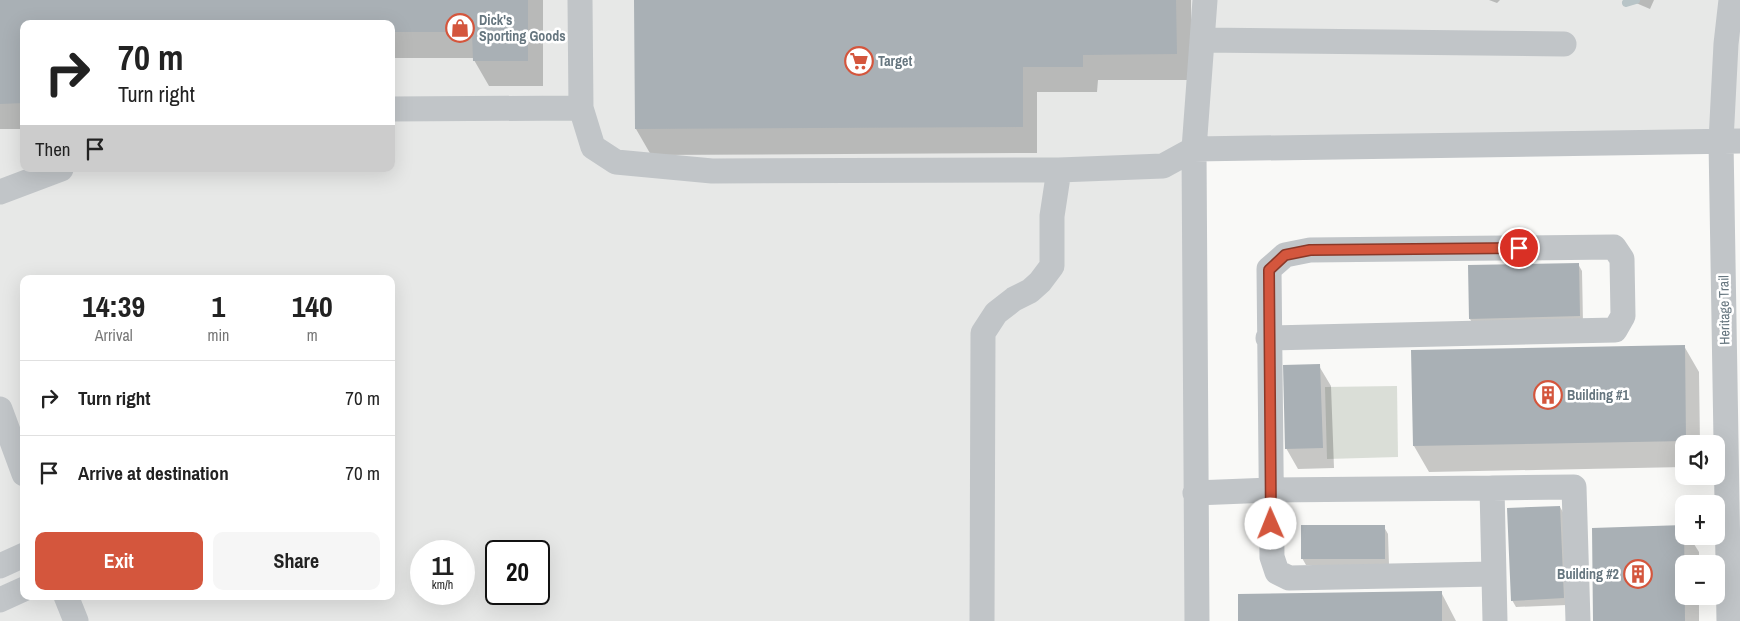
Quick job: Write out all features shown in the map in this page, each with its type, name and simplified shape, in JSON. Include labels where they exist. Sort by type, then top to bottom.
[{"type":"street","points":[[580,0],[581,108],[593,147],[616,162],[712,171],[1059,170],[1163,166],[1194,149],[1731,141]]},
{"type":"street","points":[[1197,621],[1194,149],[1205,0]]},
{"type":"street","name":"Heritage Trail","points":[[1729,621],[1731,141],[1726,44],[1731,0]]},
{"type":"street","points":[[1202,40],[1564,44]]},
{"type":"street","points":[[395,109],[581,108]]},
{"type":"street","points":[[982,621],[983,333],[996,313],[1014,299],[1030,291],[1040,282],[1052,266],[1052,216],[1059,170]]},
{"type":"street","points":[[0,192],[53,172]]},
{"type":"street","points":[[1268,338],[1615,330],[1622,316],[1622,259],[1614,247],[1310,250],[1285,255],[1269,270],[1268,338],[1270,490],[1272,557],[1277,572],[1288,578],[1493,574]]},
{"type":"street","points":[[0,409],[20,463]]},
{"type":"street","points":[[1196,493],[1270,490],[1574,487],[1578,621]]},
{"type":"street","points":[[1492,488],[1494,621]]},
{"type":"street","points":[[0,566],[20,556]]},
{"type":"street","points":[[0,600],[20,592]]},
{"type":"street","points":[[68,600],[76,621]]},
{"type":"shaded area","points":[[0,0],[1740,0],[1740,143],[1194,149],[1199,621],[0,621]]},
{"type":"shaded area","points":[[1397,386],[1398,457],[1327,459],[1325,387]]},
{"type":"building","points":[[0,0],[528,0],[528,61],[473,61],[472,32],[395,32],[395,20],[20,20],[20,103],[0,104]]},
{"type":"building","name":"Target","points":[[634,0],[1176,0],[1177,54],[1083,55],[1083,67],[1023,67],[1023,127],[635,129]]},
{"type":"building","points":[[1579,263],[1580,316],[1469,319],[1468,265]]},
{"type":"building","name":"Building #1","points":[[1685,345],[1686,435],[1675,435],[1675,441],[1413,446],[1411,350]]},
{"type":"building","points":[[1320,364],[1323,448],[1285,449],[1283,365]]},
{"type":"building","points":[[1560,506],[1564,598],[1511,601],[1507,508]]},
{"type":"building","points":[[1301,525],[1385,525],[1385,559],[1301,559]]},
{"type":"building","name":"Building #2","points":[[1675,525],[1675,545],[1684,545],[1684,555],[1675,555],[1675,605],[1685,605],[1685,621],[1593,621],[1592,528]]},
{"type":"building","points":[[1442,591],[1442,621],[1238,621],[1238,594]]},
{"type":"waterway","points":[[1626,3],[1636,0]]},
{"type":"place","name":"Dick's Sporting Goods","points":[[460,28]]},
{"type":"place","name":"Target","points":[[859,61]]},
{"type":"place","name":"Building #1","points":[[1548,395]]},
{"type":"place","name":"Building #2","points":[[1638,574]]},
{"type":"route","points":[[1271,524],[1268,338],[1269,270],[1285,255],[1310,250],[1519,248]]}]
